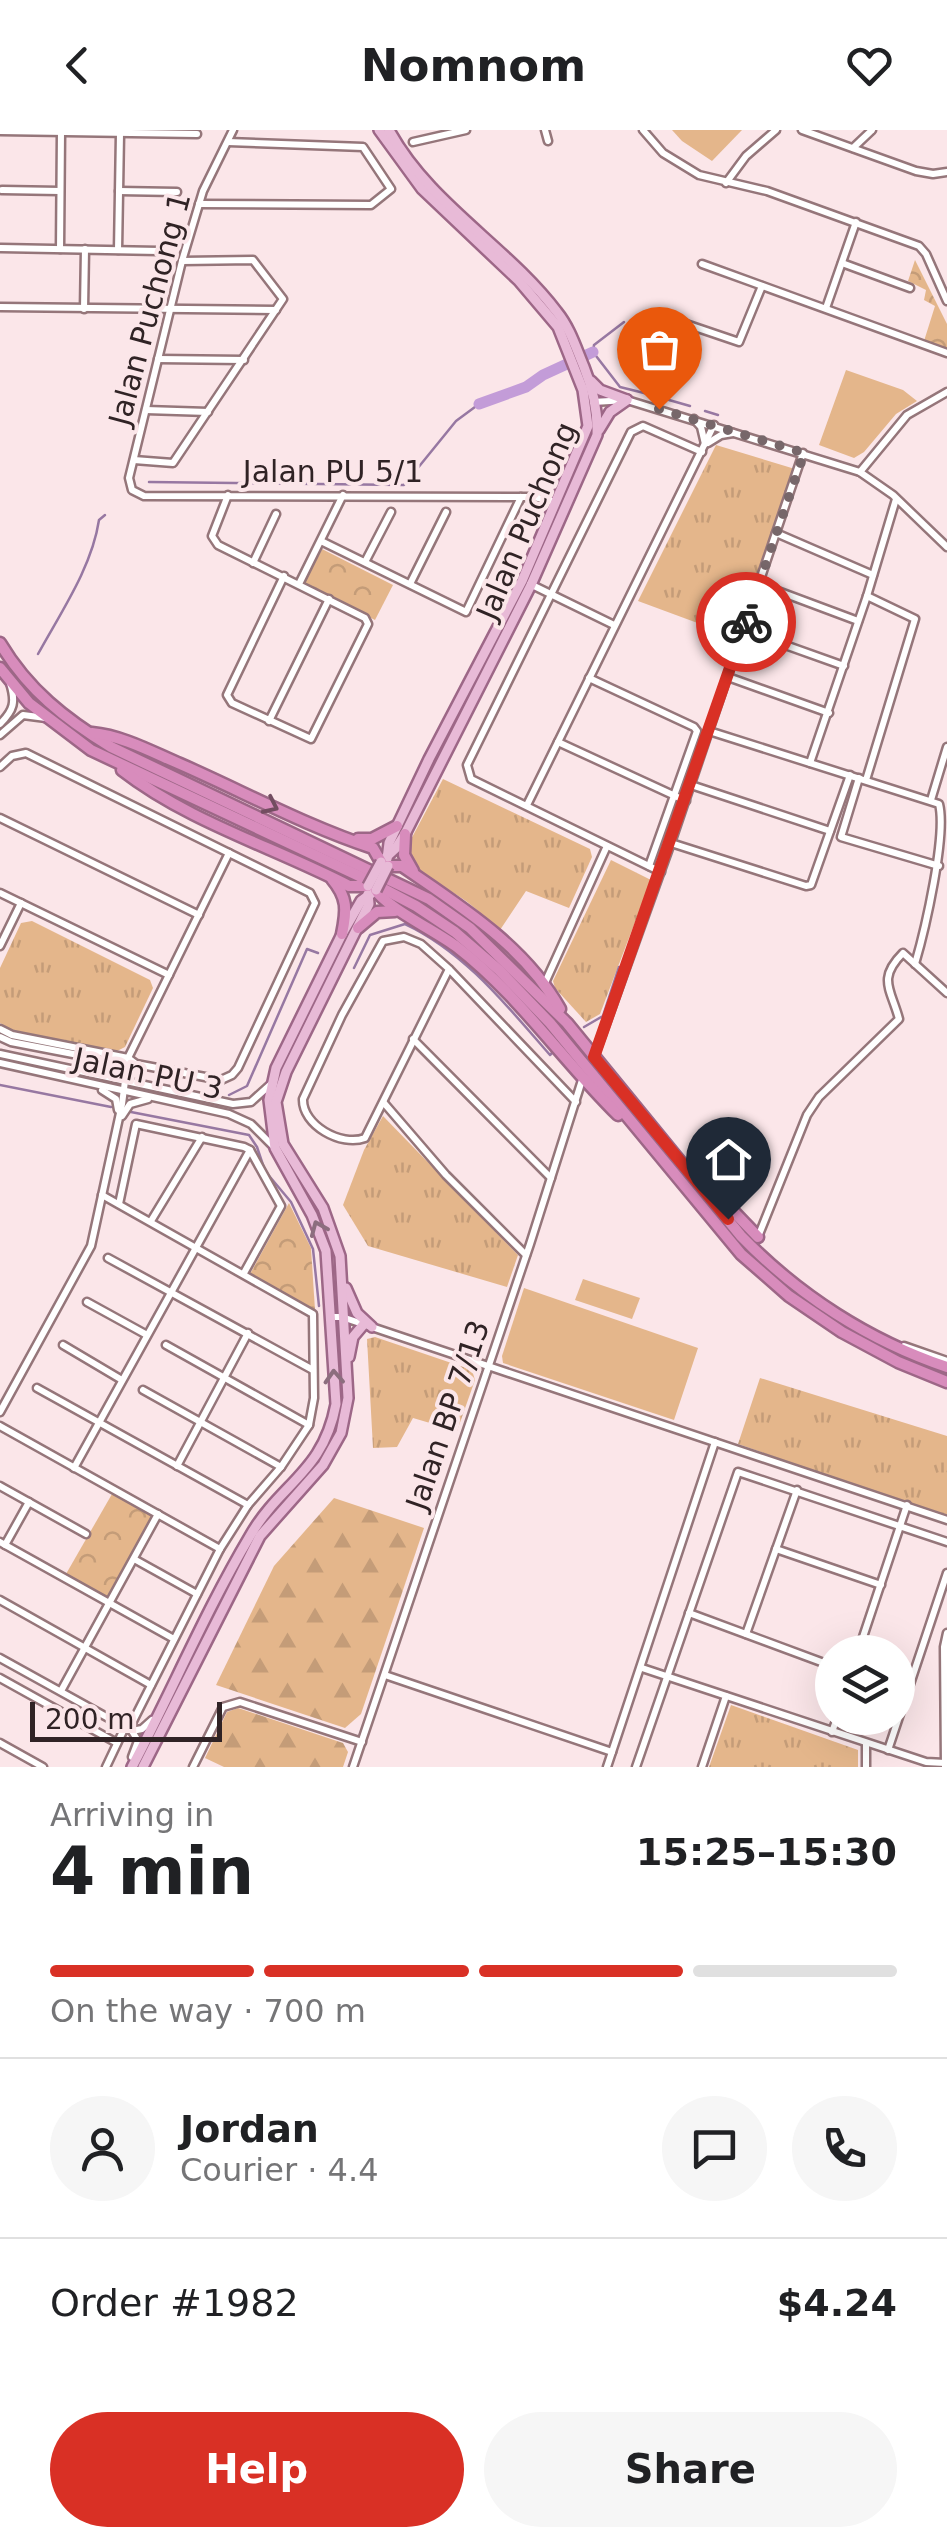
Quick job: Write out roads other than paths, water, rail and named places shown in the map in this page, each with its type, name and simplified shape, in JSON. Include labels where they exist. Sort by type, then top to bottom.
[{"type":"highway","points":[[0,643],[38,696],[86,732],[429,899],[470,928],[567,1023]]},
{"type":"highway","points":[[4,673],[47,718],[160,796],[356,888],[371,890],[481,966],[656,1154]]},
{"type":"highway","points":[[86,732],[108,734],[156,753],[332,835],[373,848],[385,862],[402,866],[481,922],[531,971],[594,1057],[766,1262],[834,1313],[888,1342],[947,1364]]},
{"type":"highway","points":[[105,758],[373,884],[455,932],[550,1023],[741,1254],[789,1296],[870,1348],[947,1382]]},
{"type":"highway","points":[[332,835],[372,839],[401,830],[405,858],[416,876]]},
{"type":"highway","points":[[328,875],[344,893],[342,934]]},
{"type":"highway","points":[[358,928],[367,918],[384,910],[414,918]]},
{"type":"highway","points":[[716,1202],[733,1211],[758,1237]]},
{"type":"main road","name":"Jalan Puchong","points":[[379,130],[422,189],[488,250],[548,314],[573,349]]},
{"type":"main road","name":"Jalan Puchong","points":[[131,1767],[252,1532],[316,1459],[331,1429],[336,1404],[323,1237],[275,1148],[269,1114],[271,1084],[358,928],[371,890],[596,435],[583,373],[555,309],[497,248],[428,185],[389,130]]},
{"type":"main road","points":[[583,373],[600,390],[627,400]]},
{"type":"main road","points":[[596,435],[610,412],[627,400]]},
{"type":"main road","name":"Jalan Puchong","points":[[526,583],[588,426],[591,402]]},
{"type":"main road","name":"Jalan Puchong","points":[[143,1767],[260,1536],[324,1465],[341,1433],[348,1398],[340,1256],[324,1208],[283,1144],[276,1115],[279,1088],[306,1019],[342,934],[371,890]]},
{"type":"main road","points":[[340,1256],[348,1295],[356,1314],[368,1326],[353,1336],[347,1382]]},
{"type":"street","name":"Jalan Puchong 1","points":[[144,496],[129,484],[169,311],[200,204],[232,130]]},
{"type":"street","points":[[413,142],[466,130]]},
{"type":"street","points":[[546,130],[548,141]]},
{"type":"street","points":[[643,130],[663,152],[699,175],[767,192],[918,246],[926,254],[947,301]]},
{"type":"street","points":[[725,184],[746,156],[776,130]]},
{"type":"street","points":[[802,130],[916,171],[947,171]]},
{"type":"street","points":[[853,148],[872,130]]},
{"type":"street","points":[[0,131],[197,134]]},
{"type":"street","points":[[60,249],[61,132]]},
{"type":"street","points":[[118,250],[120,134]]},
{"type":"street","points":[[200,204],[371,205],[392,189],[363,147],[228,142]]},
{"type":"street","points":[[2,190],[60,191]]},
{"type":"street","points":[[118,192],[177,192]]},
{"type":"street","points":[[826,308],[856,222]]},
{"type":"street","points":[[0,248],[159,250]]},
{"type":"street","points":[[84,309],[85,249]]},
{"type":"street","points":[[134,460],[173,464],[283,299],[253,260],[182,261]]},
{"type":"street","points":[[842,263],[910,288]]},
{"type":"street","points":[[702,264],[947,354]]},
{"type":"street","points":[[680,322],[738,342],[762,286]]},
{"type":"street","points":[[0,307],[277,310]]},
{"type":"street","points":[[158,359],[244,360]]},
{"type":"street","points":[[860,472],[907,415],[947,392]]},
{"type":"street","points":[[591,402],[627,400],[860,472],[896,498],[947,547]]},
{"type":"street","points":[[146,410],[208,412]]},
{"type":"street","points":[[694,420],[701,427],[704,448]]},
{"type":"street","points":[[660,872],[471,779],[467,765],[631,432],[643,426],[704,448]]},
{"type":"street","points":[[527,806],[714,426]]},
{"type":"street","points":[[704,448],[721,435],[734,432]]},
{"type":"street","points":[[594,1057],[804,453]]},
{"type":"street","points":[[228,494],[212,536],[214,541],[253,562],[284,576],[364,618],[368,624],[311,739],[232,703],[227,695],[284,576]]},
{"type":"street","points":[[299,584],[344,494]]},
{"type":"street","name":"Jalan PU 5/1","points":[[144,496],[521,496],[556,502]]},
{"type":"street","points":[[321,540],[466,612],[521,496]]},
{"type":"street","points":[[810,763],[896,498]]},
{"type":"street","points":[[365,562],[392,512]]},
{"type":"street","points":[[410,584],[446,512]]},
{"type":"street","points":[[253,562],[276,514]]},
{"type":"street","points":[[776,533],[873,574]]},
{"type":"street","points":[[526,583],[614,624]]},
{"type":"street","points":[[759,584],[858,621]]},
{"type":"street","points":[[867,596],[914,619],[841,837],[939,866]]},
{"type":"street","points":[[269,721],[328,599]]},
{"type":"street","points":[[743,630],[844,666]]},
{"type":"street","points":[[0,724],[14,703],[4,673]]},
{"type":"street","points":[[728,677],[829,713]]},
{"type":"street","points":[[589,678],[694,726],[696,736],[649,866]]},
{"type":"street","points":[[0,735],[23,716],[47,718]]},
{"type":"street","points":[[709,731],[939,804],[943,812],[939,866],[914,964]]},
{"type":"street","points":[[558,742],[686,801]]},
{"type":"street","points":[[931,800],[947,748]]},
{"type":"street","points":[[0,767],[12,756],[26,753],[310,893],[315,908],[232,1076],[220,1080],[136,1064],[12,1036],[0,1028]]},
{"type":"street","points":[[671,843],[811,885],[850,775]]},
{"type":"street","points":[[691,785],[830,831]]},
{"type":"street","points":[[0,818],[199,914]]},
{"type":"street","points":[[543,986],[607,846]]},
{"type":"street","points":[[0,1412],[92,1246],[127,1081],[127,1062],[229,852]]},
{"type":"street","points":[[0,893],[169,975]]},
{"type":"street","points":[[0,946],[22,903]]},
{"type":"street","points":[[449,969],[365,1138],[355,1142],[308,1120],[302,1108],[303,1098],[342,1016],[383,941],[404,937],[420,944],[449,969],[576,1102],[588,1094],[600,1098]]},
{"type":"street","points":[[758,1237],[818,1096],[899,1019],[887,976],[891,965],[903,954],[947,993]]},
{"type":"street","points":[[531,971],[550,968]]},
{"type":"street","points":[[0,1037],[127,1062]]},
{"type":"street","points":[[413,1039],[551,1178]]},
{"type":"street","name":"Jalan PU 3","points":[[0,1054],[243,1105],[258,1098],[271,1084]]},
{"type":"street","name":"Jalan PU 3","points":[[0,1063],[242,1119],[261,1131],[275,1148]]},
{"type":"street","name":"Jalan BP 7/13","points":[[353,1767],[583,1076]]},
{"type":"street","points":[[96,1086],[116,1099],[119,1121]]},
{"type":"street","points":[[119,1121],[130,1104],[152,1098]]},
{"type":"street","points":[[384,1103],[434,1162],[526,1254]]},
{"type":"street","points":[[118,1204],[136,1124],[250,1150],[281,1206],[244,1273]]},
{"type":"street","points":[[151,1222],[202,1137]]},
{"type":"street","points":[[74,1468],[250,1150]]},
{"type":"street","points":[[102,1195],[313,1314],[314,1398],[310,1425],[248,1505],[220,1549],[106,1767]]},
{"type":"street","points":[[108,1258],[313,1370]]},
{"type":"street","points":[[88,1302],[148,1336]]},
{"type":"street","points":[[330,1317],[342,1317],[947,1520]]},
{"type":"street","points":[[177,1466],[248,1334]]},
{"type":"street","points":[[166,1345],[310,1425]]},
{"type":"street","points":[[63,1346],[122,1380]]},
{"type":"street","points":[[37,1388],[248,1505]]},
{"type":"street","points":[[143,1390],[282,1466]]},
{"type":"street","points":[[0,1426],[220,1549]]},
{"type":"street","points":[[607,1767],[715,1442]]},
{"type":"street","points":[[636,1767],[738,1472],[947,1542]]},
{"type":"street","points":[[0,1486],[86,1534]]},
{"type":"street","points":[[746,1634],[796,1490]]},
{"type":"street","points":[[29,1502],[3,1543],[174,1639]]},
{"type":"street","points":[[864,1635],[907,1505]]},
{"type":"street","points":[[61,1692],[158,1514]]},
{"type":"street","points":[[776,1550],[881,1584]]},
{"type":"street","points":[[134,1558],[198,1594]]},
{"type":"street","points":[[888,1750],[947,1573]]},
{"type":"street","points":[[0,1600],[151,1685]]},
{"type":"street","points":[[688,1613],[815,1660]]},
{"type":"street","points":[[841,1735],[926,1765],[945,1765],[947,1633]]},
{"type":"street","points":[[0,1658],[128,1729],[142,1729],[158,1715]]},
{"type":"street","points":[[642,1668],[815,1726]]},
{"type":"street","points":[[385,1675],[612,1752]]},
{"type":"street","points":[[0,1678],[117,1743]]},
{"type":"street","points":[[702,1767],[726,1696]]},
{"type":"street","points":[[193,1767],[223,1706],[230,1702],[362,1742]]},
{"type":"street","points":[[128,1729],[138,1746],[131,1767]]},
{"type":"street","points":[[866,1743],[866,1767]]},
{"type":"street","points":[[0,1744],[43,1767]]},
{"type":"street","points":[[16,1767],[22,1756]]},
{"type":"waterway","points":[[624,322],[594,345],[593,352],[620,387],[656,396]]},
{"type":"waterway","points":[[479,404],[526,387],[593,352]]},
{"type":"waterway","points":[[669,400],[690,406]]},
{"type":"waterway","points":[[149,482],[404,485],[456,421],[479,404]]},
{"type":"waterway","points":[[705,411],[718,415]]},
{"type":"waterway","points":[[38,654],[83,572],[99,520],[105,515]]},
{"type":"waterway","points":[[354,968],[370,935],[405,924],[466,965],[550,1055],[553,1052]]},
{"type":"waterway","points":[[229,1095],[247,1086],[307,949],[318,953]]},
{"type":"waterway","points":[[584,1027],[603,1016],[619,967]]},
{"type":"waterway","points":[[0,1085],[111,1107]]},
{"type":"waterway","points":[[131,1112],[249,1135],[265,1171],[291,1202],[313,1249],[319,1306]]}]
